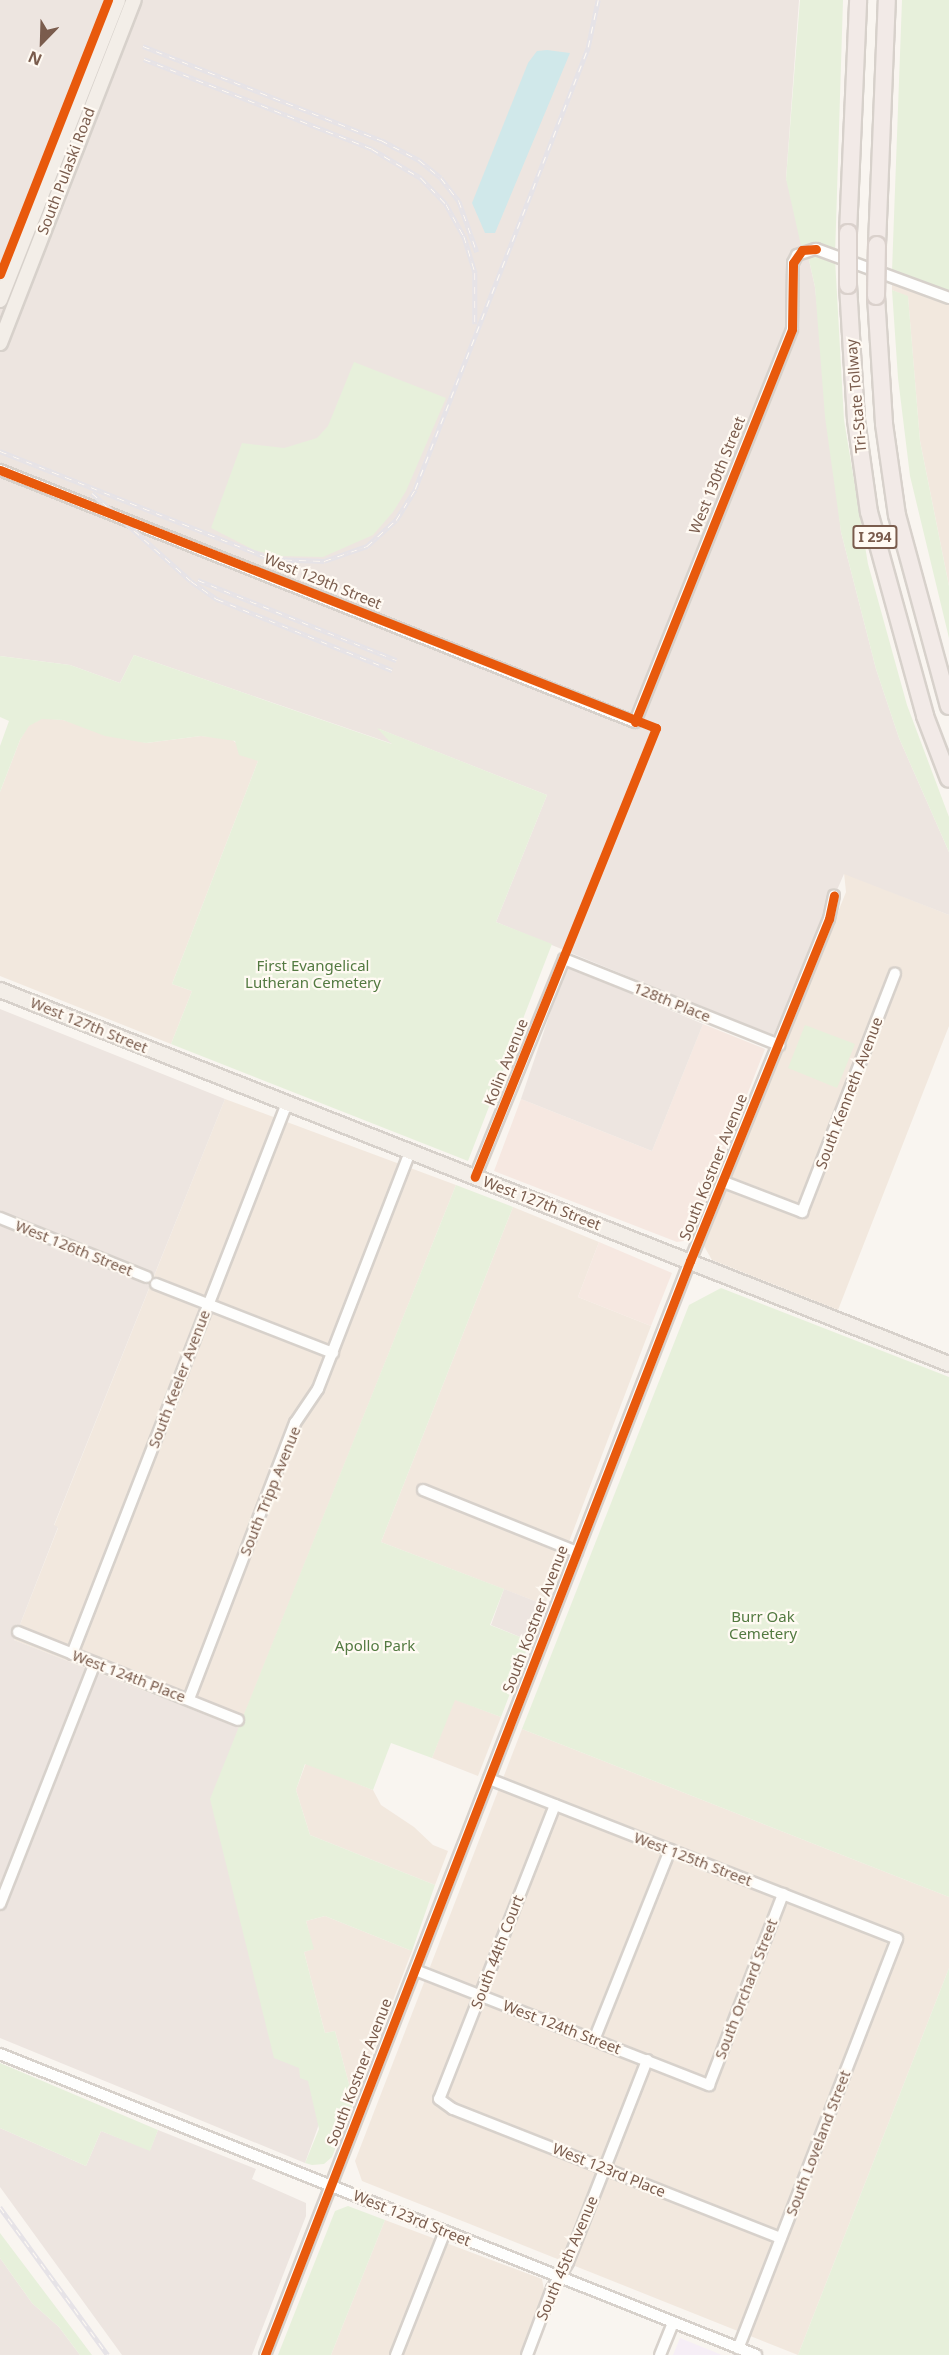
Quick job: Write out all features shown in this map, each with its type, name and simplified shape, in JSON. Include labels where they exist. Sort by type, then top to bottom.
[{"type":"highway","name":"Tri-State Tollway","points":[[858,0],[848,234],[848,285],[856,420],[869,512],[902,638],[949,779]]},
{"type":"highway","name":"Tri-State Tollway","points":[[887,0],[876,296],[884,424],[897,515],[949,706]]},
{"type":"highway","points":[[915,583],[949,668]]},
{"type":"main road","name":"South Pulaski Road","points":[[0,300],[118,0]]},
{"type":"main road","name":"South Pulaski Road","points":[[0,343],[134,0]]},
{"type":"main road","name":"West 127th Street","points":[[0,990],[949,1364]]},
{"type":"street","name":"West 130th Street","points":[[635,722],[792,329],[793,262],[802,250],[816,249],[949,298]]},
{"type":"street","name":"West 129th Street","points":[[0,470],[635,722]]},
{"type":"street","name":"South Kostner Avenue","points":[[265,2355],[690,1261],[830,919],[834,896]]},
{"type":"street","name":"128th Place","points":[[564,959],[779,1045]]},
{"type":"street","name":"Kolin Avenue","points":[[475,1177],[564,959]]},
{"type":"street","name":"South Kenneth Avenue","points":[[724,1182],[802,1212],[895,974]]},
{"type":"street","name":"South Keeler Avenue","points":[[72,1654],[287,1104]]},
{"type":"street","name":"South Tripp Avenue","points":[[189,1699],[295,1423],[318,1389],[410,1152]]},
{"type":"street","name":"West 126th Street","points":[[0,1218],[333,1353]]},
{"type":"street","points":[[423,1490],[577,1552]]},
{"type":"street","name":"West 124th Place","points":[[18,1632],[238,1720]]},
{"type":"street","points":[[0,1904],[95,1663]]},
{"type":"street","name":"West 125th Street","points":[[489,1779],[897,1939]]},
{"type":"street","name":"South 44th Court","points":[[439,2099],[555,1804]]},
{"type":"street","points":[[594,2040],[670,1850]]},
{"type":"street","name":"South Orchard Street","points":[[709,2085],[783,1894]]},
{"type":"street","name":"South Loveland Street","points":[[738,2348],[897,1939]]},
{"type":"street","name":"West 124th Street","points":[[414,1970],[709,2085]]},
{"type":"street","name":"West 123rd Street","points":[[0,2054],[756,2355]]},
{"type":"street","name":"South 45th Avenue","points":[[527,2355],[646,2060]]},
{"type":"street","name":"West 123rd Place","points":[[439,2099],[453,2109],[781,2238]]},
{"type":"street","points":[[396,2355],[445,2231]]},
{"type":"street","points":[[660,2355],[672,2322]]},
{"type":"shaded area","points":[[0,0],[799,0],[786,179],[823,256],[809,260],[815,287],[841,532],[876,669],[899,738],[949,852],[949,915],[844,874],[773,1036],[496,922],[547,795],[379,729],[393,744],[134,655],[120,683],[70,665],[0,656]]},
{"type":"shaded area","points":[[892,283],[949,305],[949,586],[920,441],[908,297],[892,290]]},
{"type":"shaded area","points":[[42,718],[63,720],[146,743],[201,736],[230,738],[258,761],[172,984],[192,991],[171,1044],[0,976],[0,792],[20,740],[28,726]]},
{"type":"shaded area","points":[[844,873],[949,915],[949,1026],[838,1310],[712,1260],[704,1246],[846,892]]},
{"type":"shaded area","points":[[566,966],[703,1024],[652,1151],[521,1099]]},
{"type":"shaded area","points":[[0,1009],[225,1099],[54,1525],[58,1527],[14,1640],[239,1728],[225,1764],[323,2113],[305,2163],[0,2038]]},
{"type":"shaded area","points":[[703,1024],[765,1049],[690,1240],[677,1242],[494,1171],[521,1099],[652,1151]]},
{"type":"shaded area","points":[[225,1099],[456,1185],[239,1728],[14,1640],[58,1528],[54,1526]]},
{"type":"shaded area","points":[[513,1207],[599,1242],[578,1297],[651,1326],[545,1605],[381,1542]]},
{"type":"shaded area","points":[[599,1242],[672,1273],[651,1326],[578,1297]]},
{"type":"shaded area","points":[[504,1589],[545,1605],[530,1641],[491,1625]]},
{"type":"shaded area","points":[[454,1699],[501,1717],[478,1776],[432,1758]]},
{"type":"shaded area","points":[[522,1729],[949,1897],[949,1968],[798,2355],[362,2181],[355,2161]]},
{"type":"shaded area","points":[[306,1763],[373,1790],[381,1805],[414,1827],[433,1845],[448,1851],[435,1885],[310,1835],[296,1790]]},
{"type":"shaded area","points":[[325,1916],[412,1951],[358,2091],[350,2088],[335,2031],[325,2033],[304,1952],[313,1949],[306,1921]]},
{"type":"shaded area","points":[[0,2128],[86,2166],[101,2131],[150,2150],[158,2130],[256,2169],[252,2179],[306,2203],[306,2216],[252,2355],[122,2355],[0,2187]]},
{"type":"shaded area","points":[[385,2220],[542,2279],[545,2295],[521,2355],[331,2355]]},
{"type":"shaded area","points":[[0,2258],[32,2303],[59,2327],[80,2355],[0,2355]]},
{"type":"shaded area","points":[[680,2338],[722,2355],[673,2355]]},
{"type":"green space","points":[[800,0],[843,0],[835,256],[802,250],[786,179]]},
{"type":"green space","points":[[902,0],[949,0],[949,293],[892,271]]},
{"type":"green space","points":[[814,256],[835,259],[844,420],[868,564],[907,705],[949,817],[949,852],[899,738],[876,669],[841,532],[825,417],[815,287],[809,260]]},
{"type":"green space","points":[[892,290],[908,296],[920,441],[949,586],[949,638],[910,476],[898,378]]},
{"type":"green space","points":[[354,362],[446,398],[406,491],[393,512],[373,535],[323,557],[279,556],[254,550],[211,528],[242,443],[284,448],[317,438],[328,426]]},
{"type":"green space","name":"First Evangelical Lutheran Cemetery","points":[[134,655],[392,744],[377,728],[547,795],[496,922],[552,944],[468,1161],[171,1044],[192,991],[172,984],[258,761],[239,755],[235,741],[201,736],[146,743],[105,736],[63,720],[42,719],[29,726],[20,740],[0,792],[0,746],[9,721],[0,717],[0,656],[70,665],[120,683]]},
{"type":"green space","points":[[805,1025],[855,1044],[837,1088],[788,1068]]},
{"type":"green space","name":"Apollo Park","points":[[456,1185],[513,1207],[381,1542],[504,1589],[490,1625],[530,1641],[501,1717],[455,1700],[432,1758],[391,1743],[373,1790],[305,1764],[296,1790],[310,1835],[435,1885],[412,1951],[325,1916],[306,1921],[314,1949],[304,1952],[325,2033],[335,2031],[350,2088],[358,2091],[332,2157],[324,2164],[312,2165],[305,2163],[319,2129],[308,2081],[300,2078],[299,2068],[274,2058],[210,1799]]},
{"type":"green space","name":"Burr Oak Cemetery","points":[[721,1288],[949,1377],[949,1897],[522,1729],[689,1305]]},
{"type":"green space","points":[[949,1968],[949,2355],[798,2355]]},
{"type":"green space","points":[[0,2063],[158,2130],[150,2151],[101,2131],[86,2166],[0,2128]]},
{"type":"green space","points":[[348,2206],[385,2220],[331,2355],[278,2355],[335,2211]]},
{"type":"green space","points":[[0,2233],[92,2355],[80,2355],[59,2327],[32,2303],[0,2258]]},
{"type":"water","points":[[537,51],[570,53],[495,233],[485,233],[472,203],[528,63]]},
{"type":"railway","points":[[0,451],[271,559],[324,561],[367,546],[396,520],[415,489],[588,47],[598,0]]},
{"type":"railway","points":[[143,46],[381,140],[419,160],[441,178],[459,201],[477,252]]},
{"type":"railway","points":[[144,59],[372,149],[421,178],[446,204],[464,236],[475,273],[475,324]]},
{"type":"railway","points":[[92,493],[191,581],[217,599],[392,670]]},
{"type":"railway","points":[[198,580],[396,660]]},
{"type":"railway","points":[[0,2207],[108,2355]]},
{"type":"cycle path","points":[[0,274],[108,0]]},
{"type":"cycle path","points":[[635,722],[792,329],[793,263],[802,250],[816,249]]},
{"type":"cycle path","points":[[0,470],[656,728],[475,1177]]},
{"type":"cycle path","points":[[265,2355],[690,1261],[829,919],[834,896]]}]
